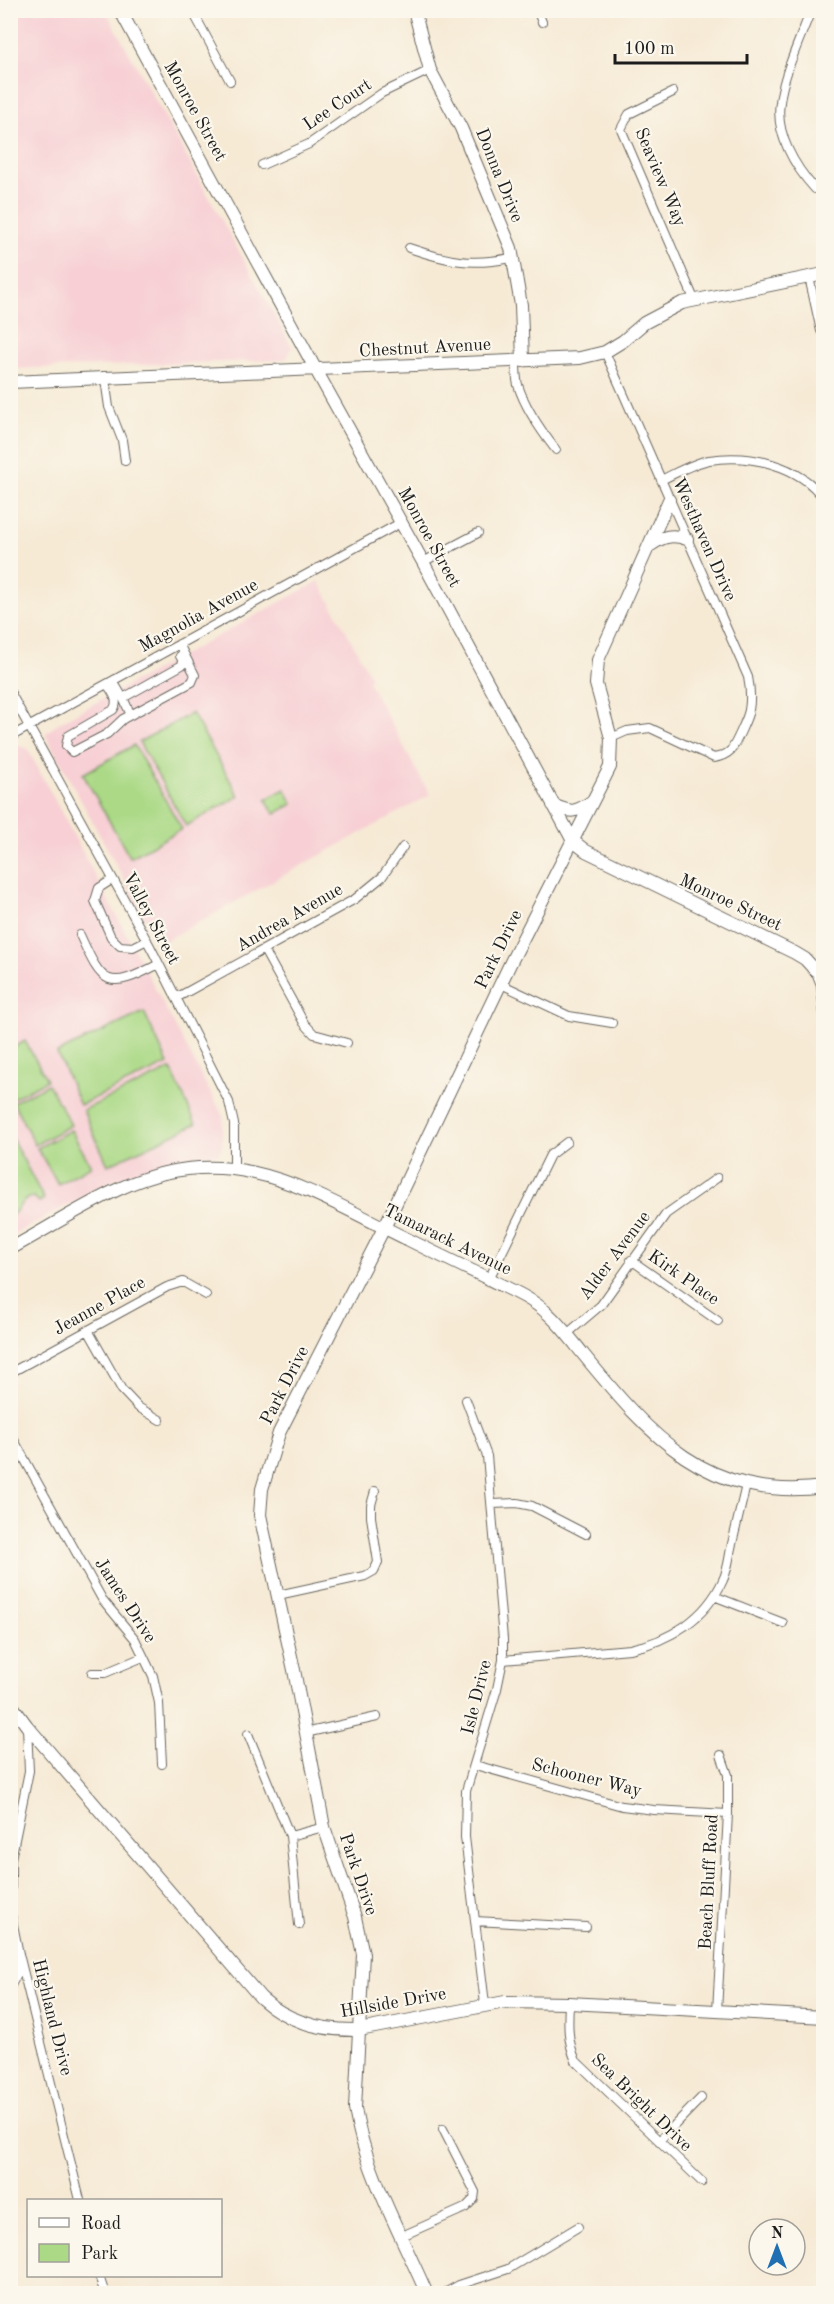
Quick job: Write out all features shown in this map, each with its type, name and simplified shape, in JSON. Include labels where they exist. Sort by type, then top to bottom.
[{"type":"main road","name":"Monroe Street","points":[[120,10],[316,370],[402,522],[573,841],[586,851],[795,952],[819,967]]},
{"type":"main road","name":"Donna Drive","points":[[414,10],[430,70],[461,128],[510,248],[521,304],[519,361]]},
{"type":"main road","name":"Chestnut Avenue","points":[[10,382],[580,358],[604,352],[623,341],[658,314],[694,299],[824,274]]},
{"type":"main road","name":"Park Drive","points":[[427,2294],[370,2166],[358,2127],[355,2108],[363,1954],[360,1935],[324,1827],[260,1515],[262,1489],[279,1433],[384,1228],[501,984],[610,767],[611,738],[596,684],[598,660],[669,500]]},
{"type":"main road","points":[[651,545],[668,536],[675,535],[687,539]]},
{"type":"main road","points":[[553,805],[567,812],[579,810],[592,802]]},
{"type":"main road","name":"Tamarack Avenue","points":[[10,1249],[122,1188],[163,1173],[185,1169],[234,1168],[260,1172],[283,1180],[489,1279],[544,1310],[568,1333],[644,1423],[667,1446],[702,1469],[746,1485],[768,1489],[824,1487]]},
{"type":"main road","points":[[10,1703],[27,1726]]},
{"type":"main road","name":"Hillside Drive","points":[[27,1726],[261,1998],[272,2008],[291,2019],[334,2030],[359,2030],[485,2004],[505,2002],[569,2003],[824,2017]]},
{"type":"street","points":[[192,10],[230,81]]},
{"type":"street","points":[[537,10],[542,22]]},
{"type":"street","points":[[811,10],[783,87],[780,119],[783,134],[798,171],[815,189]]},
{"type":"street","name":"Lee Court","points":[[262,165],[309,144],[382,93],[430,70]]},
{"type":"street","name":"Seaview Way","points":[[673,92],[629,114],[621,129],[694,299]]},
{"type":"street","points":[[409,248],[461,263],[487,263],[512,258]]},
{"type":"street","points":[[809,277],[821,331],[824,332]]},
{"type":"street","name":"Westhaven Drive","points":[[604,352],[748,676],[750,690],[749,710],[732,749],[722,757],[714,758],[650,728],[627,730],[611,738]]},
{"type":"street","points":[[519,361],[517,381],[521,392],[545,436],[556,450]]},
{"type":"street","points":[[105,379],[109,407],[122,440],[124,460]]},
{"type":"street","points":[[661,480],[709,460],[750,459],[781,467],[799,476],[824,499]]},
{"type":"street","name":"Magnolia Avenue","points":[[10,737],[402,522]]},
{"type":"street","points":[[423,562],[478,533]]},
{"type":"street","points":[[123,698],[184,663],[176,646]]},
{"type":"street","points":[[110,682],[116,706],[68,736],[66,746],[72,752],[107,734],[123,719],[192,682],[195,675],[176,646]]},
{"type":"street","points":[[110,682],[123,698],[131,716]]},
{"type":"street","name":"Valley Street","points":[[10,693],[147,940],[229,1102],[234,1124],[234,1168]]},
{"type":"street","name":"Andrea Avenue","points":[[176,998],[355,899],[382,878],[403,847]]},
{"type":"street","points":[[113,879],[99,888],[95,901],[111,937],[120,946],[133,946],[147,940]]},
{"type":"street","points":[[80,935],[99,972],[116,981],[129,979],[159,964]]},
{"type":"street","points":[[264,950],[304,1023],[314,1034],[347,1043]]},
{"type":"street","points":[[819,967],[824,1015]]},
{"type":"street","points":[[501,984],[569,1016],[612,1023]]},
{"type":"street","points":[[489,1279],[550,1155],[567,1142]]},
{"type":"street","name":"Alder Avenue","points":[[568,1333],[601,1305],[666,1214],[717,1178]]},
{"type":"street","name":"Kirk Place","points":[[631,1260],[718,1321]]},
{"type":"street","name":"Jeanne Place","points":[[10,1373],[167,1287],[183,1282],[206,1295]]},
{"type":"street","points":[[88,1330],[122,1390],[138,1407],[160,1420]]},
{"type":"street","name":"Isle Drive","points":[[466,1400],[487,1456],[503,1660],[497,1689],[466,1791],[465,1837],[485,2004]]},
{"type":"street","name":"James Drive","points":[[10,1433],[102,1599],[135,1639],[153,1676],[159,1703],[162,1764]]},
{"type":"street","points":[[503,1660],[647,1646],[669,1637],[693,1621],[714,1596],[724,1578],[746,1485]]},
{"type":"street","points":[[278,1594],[365,1576],[374,1571],[378,1562],[371,1517],[371,1505],[375,1491]]},
{"type":"street","points":[[492,1504],[517,1503],[532,1506],[585,1534]]},
{"type":"street","points":[[714,1596],[783,1623]]},
{"type":"street","points":[[92,1673],[105,1674],[143,1657]]},
{"type":"street","points":[[305,1733],[377,1717]]},
{"type":"street","name":"Highland Drive","points":[[27,1726],[29,1771],[11,1859],[11,1915],[80,2199]]},
{"type":"street","points":[[248,1734],[290,1836],[299,1925]]},
{"type":"street","name":"Beach Bluff Road","points":[[717,2011],[728,1814],[728,1775],[721,1755]]},
{"type":"street","name":"Schooner Way","points":[[475,1765],[622,1806],[728,1814]]},
{"type":"street","points":[[290,1836],[324,1827]]},
{"type":"street","points":[[475,1921],[586,1928]]},
{"type":"street","points":[[10,1986],[18,1971],[19,1954]]},
{"type":"street","name":"Sea Bright Drive","points":[[569,2003],[568,2032],[576,2061],[702,2182]]},
{"type":"street","points":[[658,2141],[701,2098]]},
{"type":"street","points":[[402,2236],[465,2208],[474,2199],[475,2192],[443,2129]]},
{"type":"street","points":[[443,2294],[459,2285],[508,2269],[578,2228]]},
{"type":"street","points":[[99,2277],[105,2294]]},
{"type":"street","points":[[822,2294],[824,2282]]},
{"type":"shaded area","points":[[10,11],[106,11],[292,347],[288,357],[283,360],[11,369]]},
{"type":"shaded area","points":[[319,581],[371,677],[368,681],[430,795],[159,944],[45,734],[57,724]]},
{"type":"shaded area","points":[[15,745],[27,748],[223,1116],[222,1145],[218,1154],[170,1160],[116,1179],[11,1236],[10,748]]},
{"type":"green space","points":[[192,713],[239,796],[186,826],[139,742]]},
{"type":"green space","points":[[134,745],[182,829],[130,858],[83,774]]},
{"type":"green space","points":[[285,789],[293,804],[274,814],[266,799]]},
{"type":"green space","points":[[144,1012],[168,1064],[80,1105],[57,1053]]},
{"type":"green space","points":[[25,1041],[47,1080],[12,1099],[11,1049]]},
{"type":"green space","points":[[171,1069],[196,1124],[108,1165],[83,1110]]},
{"type":"green space","points":[[48,1084],[71,1125],[35,1145],[13,1102]]},
{"type":"green space","points":[[71,1130],[91,1166],[58,1184],[37,1148]]},
{"type":"green space","points":[[10,1135],[44,1199],[39,1202],[34,1197],[26,1199],[11,1216]]}]
